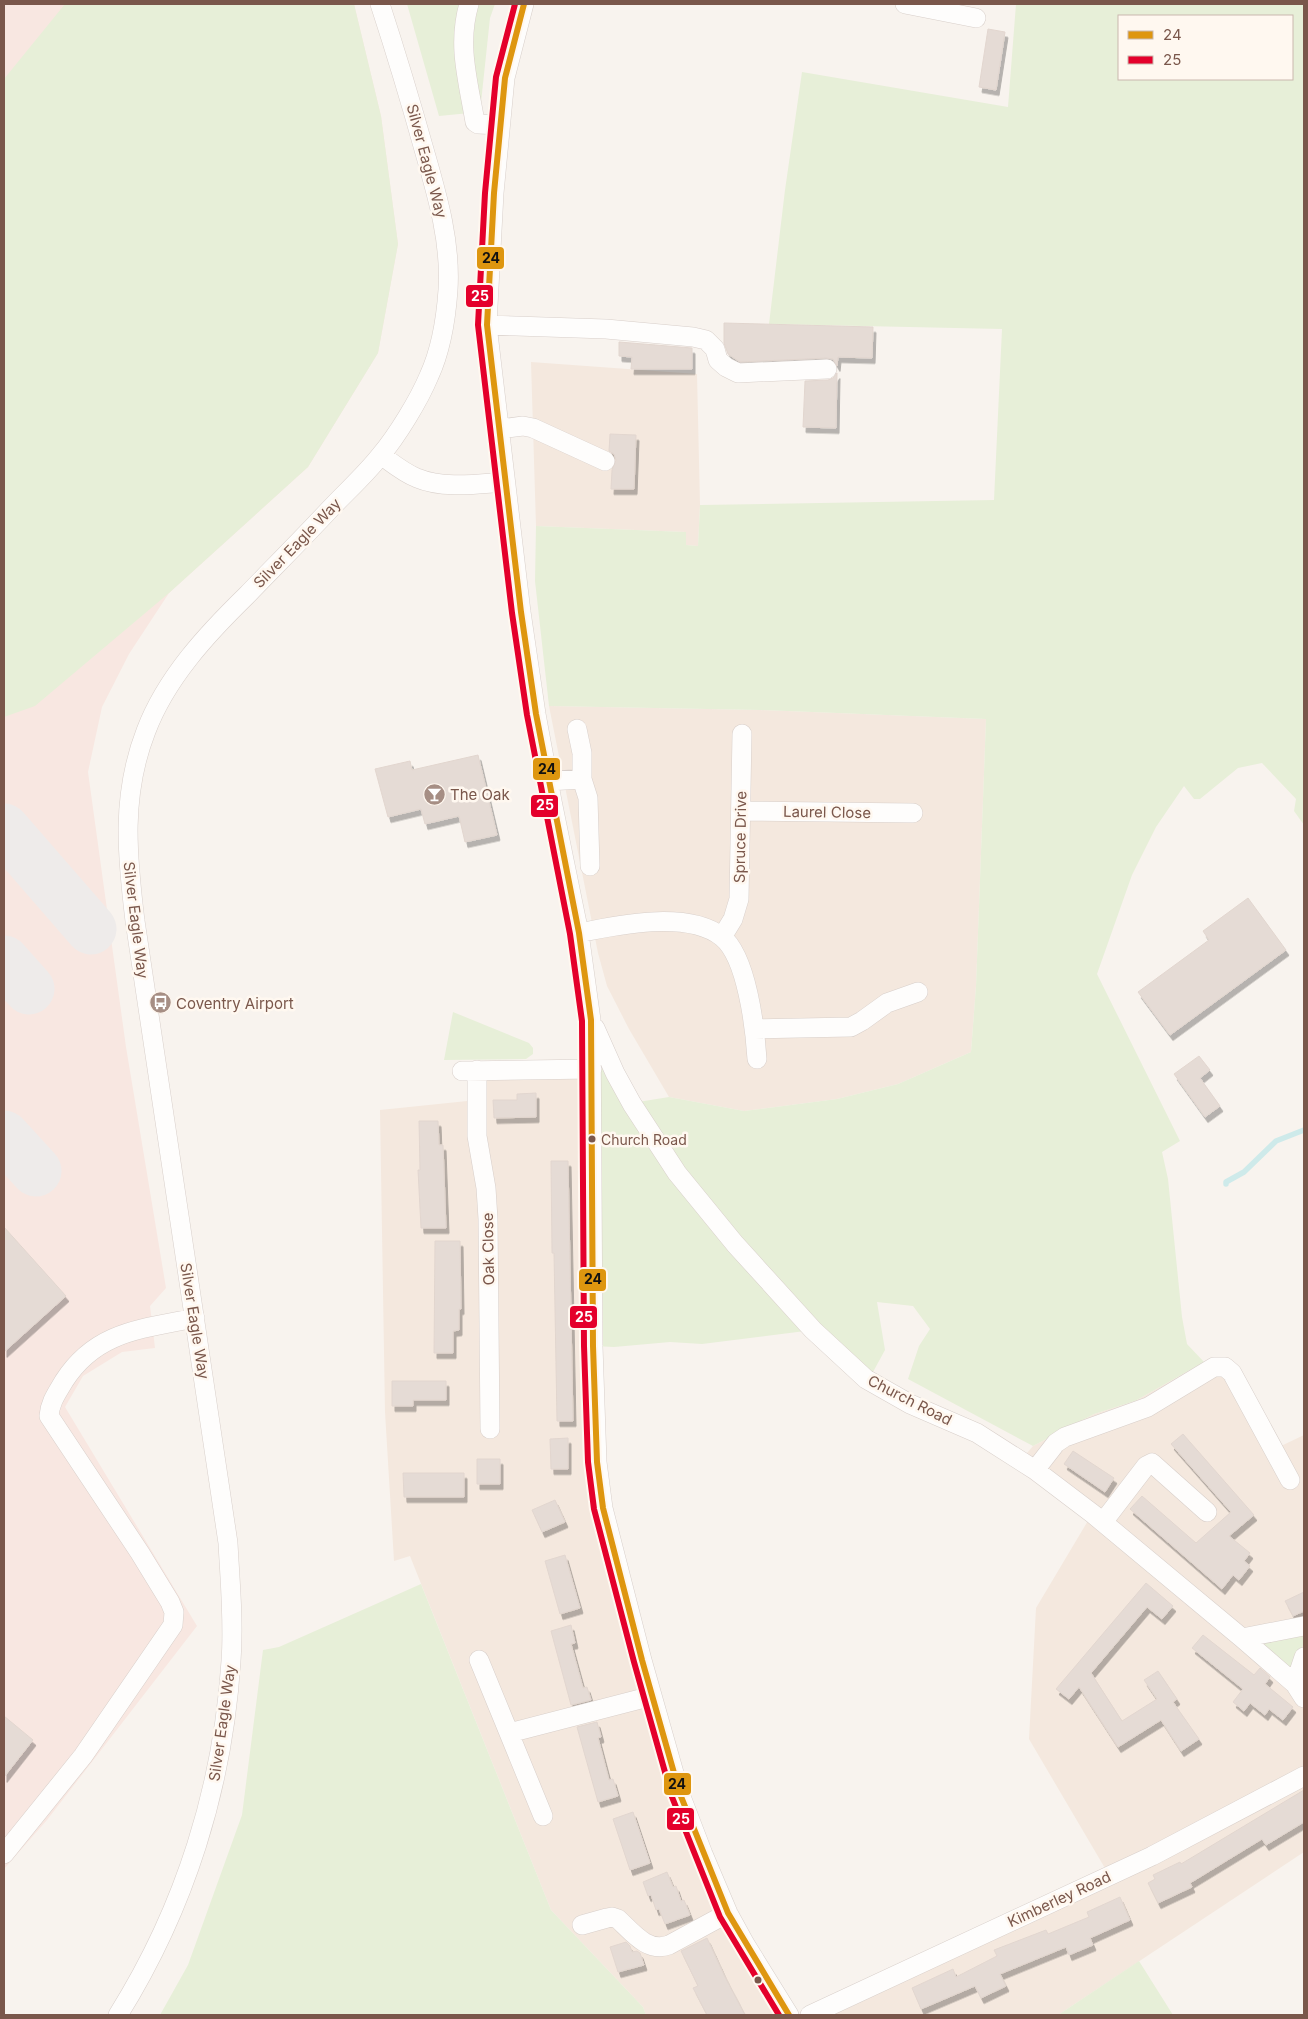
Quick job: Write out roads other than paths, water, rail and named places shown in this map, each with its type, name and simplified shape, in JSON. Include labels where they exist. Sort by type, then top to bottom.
[{"type":"street","name":"Silver Eagle Way","points":[[118,2015],[162,1939],[186,1878],[202,1829],[217,1769],[227,1711],[231,1659],[231,1590],[228,1543],[129,875],[127,838],[131,782],[137,757],[153,714],[164,692],[193,653],[229,613],[381,455],[429,376],[445,318],[448,258],[445,226],[380,4]]},
{"type":"street","points":[[470,4],[466,16],[463,47],[475,122],[478,124],[500,125]]},
{"type":"street","points":[[524,4],[505,78],[491,244],[488,325],[521,612],[548,781],[579,933],[591,1020],[593,1346],[597,1462],[603,1508],[652,1696],[680,1794],[728,1913],[789,2015]]},
{"type":"street","points":[[905,4],[976,18]]},
{"type":"street","points":[[488,325],[606,329],[706,340],[715,349],[718,360],[726,367],[738,373],[827,369]]},
{"type":"street","points":[[500,429],[523,426],[533,428],[605,461]]},
{"type":"street","points":[[381,455],[417,478],[438,484],[505,482]]},
{"type":"street","points":[[576,729],[582,753],[582,779],[588,798],[590,866]]},
{"type":"street","name":"Spruce Drive","points":[[722,937],[733,918],[739,899],[742,734]]},
{"type":"street","points":[[548,781],[582,779]]},
{"type":"street","name":"Laurel Close","points":[[742,811],[913,813]]},
{"type":"street","points":[[579,933],[617,926],[678,923],[702,927],[722,937],[734,953],[739,964],[756,1029],[757,1059]]},
{"type":"street","points":[[756,1029],[851,1027],[887,1003],[918,992]]},
{"type":"street","name":"Church Road","points":[[591,1020],[615,1073],[632,1104],[677,1173],[735,1244],[813,1330],[866,1380],[910,1404],[977,1433],[1035,1470],[1103,1522],[1242,1638]]},
{"type":"street","name":"Oak Close","points":[[490,1429],[488,1220],[486,1188],[477,1136],[470,1070],[592,1069]]},
{"type":"street","points":[[4,1854],[83,1756],[173,1625],[174,1612],[170,1602],[140,1553],[49,1416],[50,1403],[74,1365],[94,1348],[124,1333],[195,1318]]},
{"type":"street","points":[[1035,1470],[1060,1440],[1148,1407],[1208,1370],[1220,1366],[1225,1367],[1232,1373],[1290,1480]]},
{"type":"street","points":[[1103,1522],[1146,1466],[1152,1463],[1207,1512]]},
{"type":"street","points":[[1242,1638],[1304,1626]]},
{"type":"street","points":[[1242,1638],[1299,1691]]},
{"type":"street","points":[[1299,1691],[1304,1657]]},
{"type":"street","points":[[479,1660],[543,1816]]},
{"type":"street","points":[[509,1733],[652,1696]]},
{"type":"street","name":"Kimberley Road","points":[[810,2015],[1152,1856],[1304,1776]]},
{"type":"street","points":[[582,1925],[612,1917],[651,1947],[661,1948],[670,1945],[728,1913]]},
{"type":"waterway","points":[[1226,1184],[1226,1182],[1244,1172],[1276,1141],[1304,1130]]},
{"type":"place","name":"The Oak","points":[[434,794]]},
{"type":"place","name":"Coventry Airport","points":[[160,1003]]},
{"type":"place","name":"Church Road","points":[[592,1139]]}]
